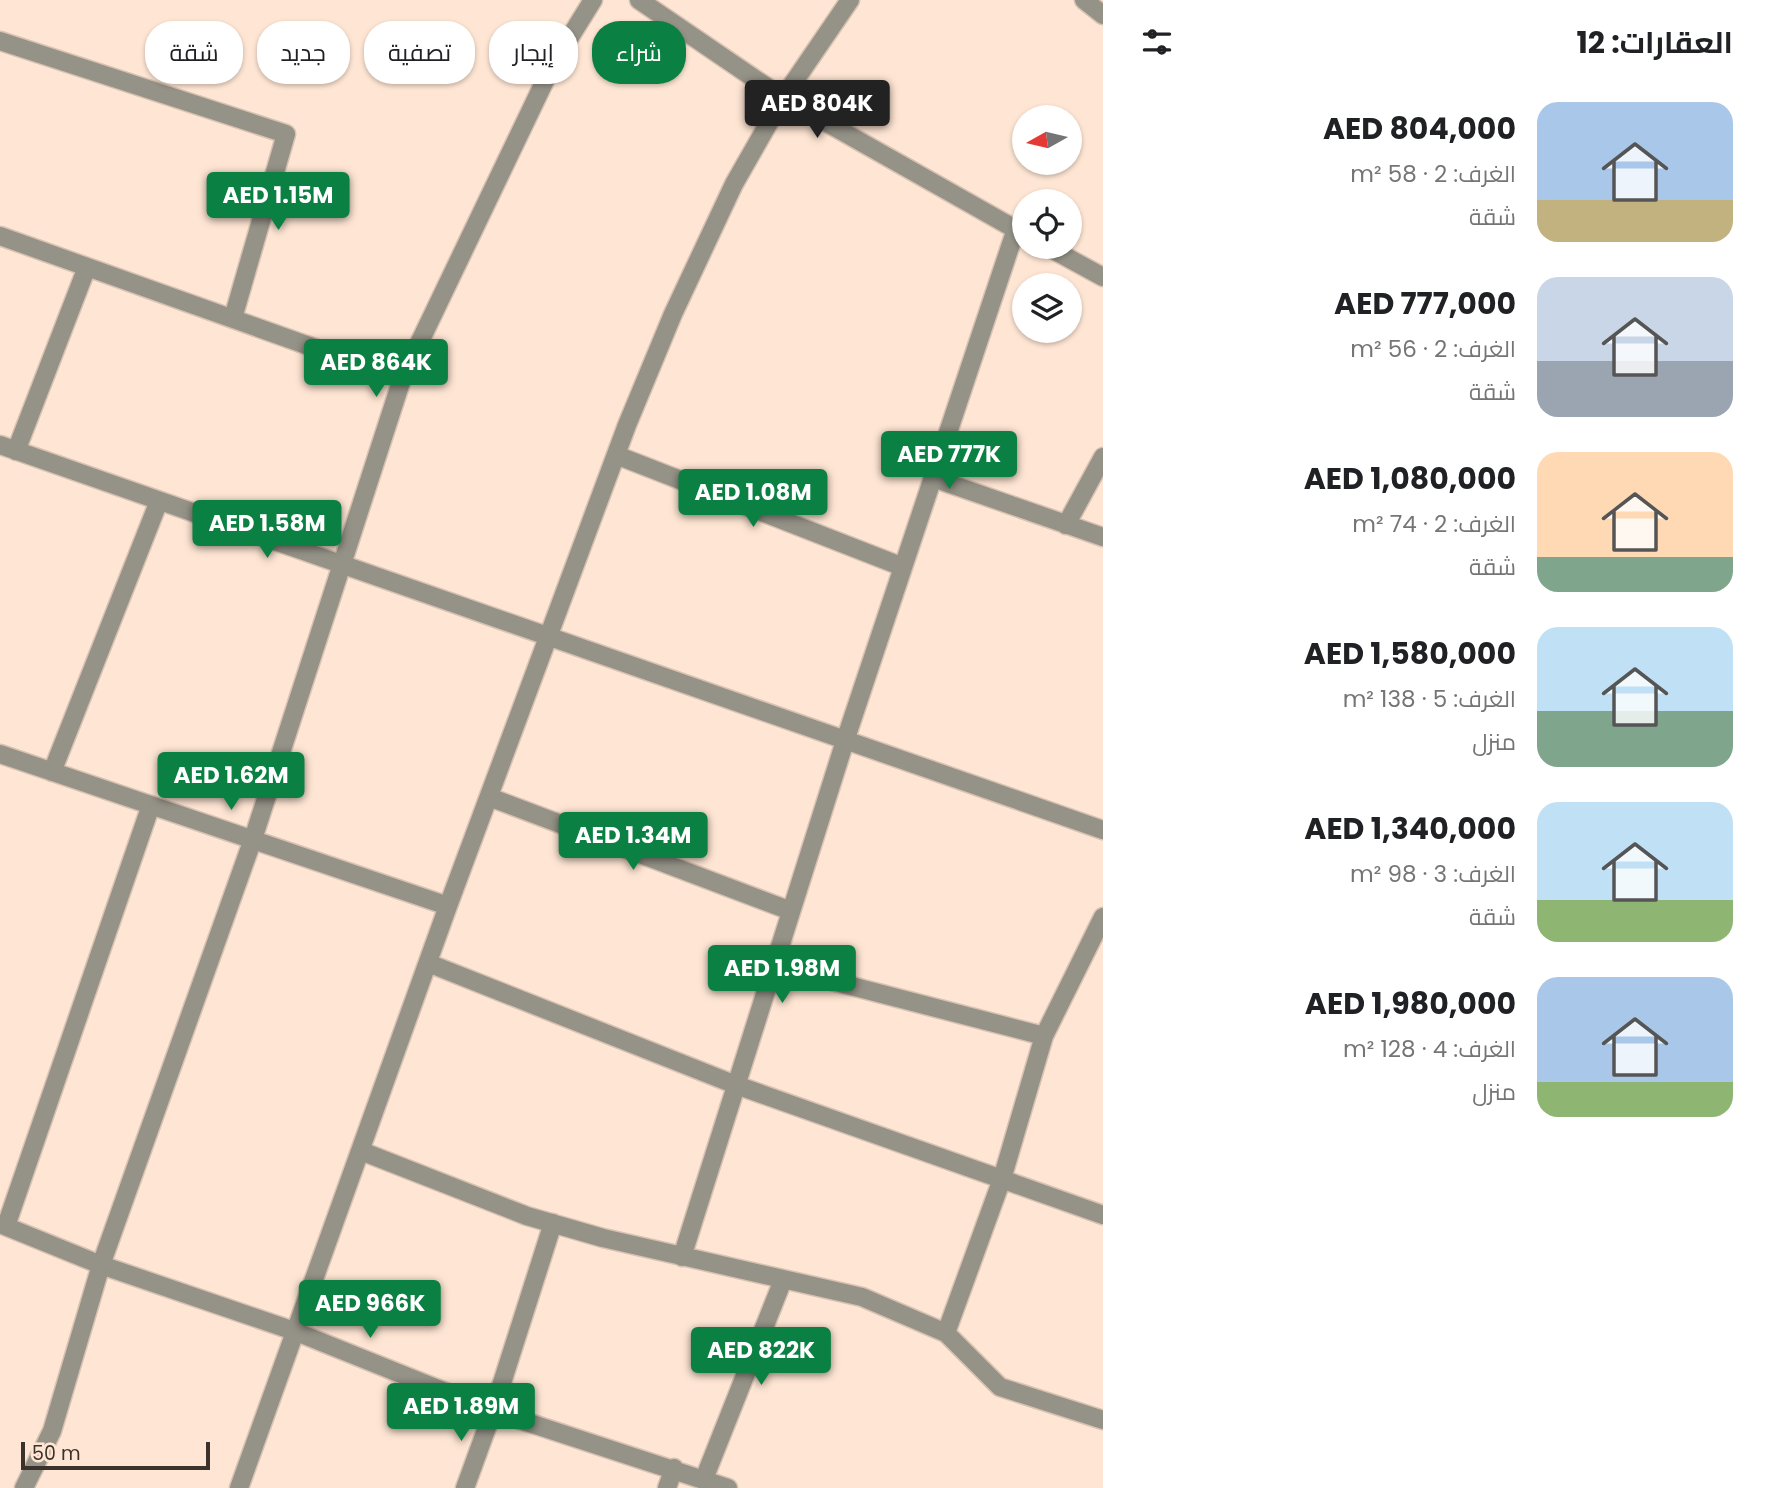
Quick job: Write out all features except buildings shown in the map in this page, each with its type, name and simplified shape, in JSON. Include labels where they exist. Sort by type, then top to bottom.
[{"type":"street","points":[[24,1488],[52,1432],[101,1265],[253,839],[402,379],[552,66],[593,0]]},
{"type":"street","points":[[639,0],[783,98],[1012,227]]},
{"type":"street","points":[[239,1488],[548,635],[673,314],[734,184],[783,98],[850,0]]},
{"type":"street","points":[[1084,0],[1103,15]]},
{"type":"street","points":[[0,41],[286,134],[233,318]]},
{"type":"street","points":[[0,236],[402,379]]},
{"type":"street","points":[[682,1257],[845,741],[933,478],[1012,255]]},
{"type":"street","points":[[1070,259],[1103,277]]},
{"type":"street","points":[[87,267],[8,448],[1103,830]]},
{"type":"street","points":[[616,455],[903,567]]},
{"type":"street","points":[[1066,524],[1103,457]]},
{"type":"street","points":[[933,478],[1103,537]]},
{"type":"street","points":[[52,772],[159,501]]},
{"type":"street","points":[[1,756],[449,906]]},
{"type":"street","points":[[489,797],[791,911]]},
{"type":"street","points":[[151,805],[3,1225],[101,1265],[294,1331],[494,1410],[728,1488]]},
{"type":"street","points":[[947,1334],[1002,1179],[1044,1036],[1103,917]]},
{"type":"street","points":[[428,963],[736,1085],[1103,1215]]},
{"type":"street","points":[[774,966],[1044,1036]]},
{"type":"street","points":[[361,1150],[553,1223],[682,1257],[862,1297],[947,1334],[1000,1387],[1103,1420]]},
{"type":"street","points":[[465,1488],[494,1410],[553,1223]]},
{"type":"street","points":[[704,1479],[783,1280]]},
{"type":"street","points":[[667,1488],[674,1468]]}]
